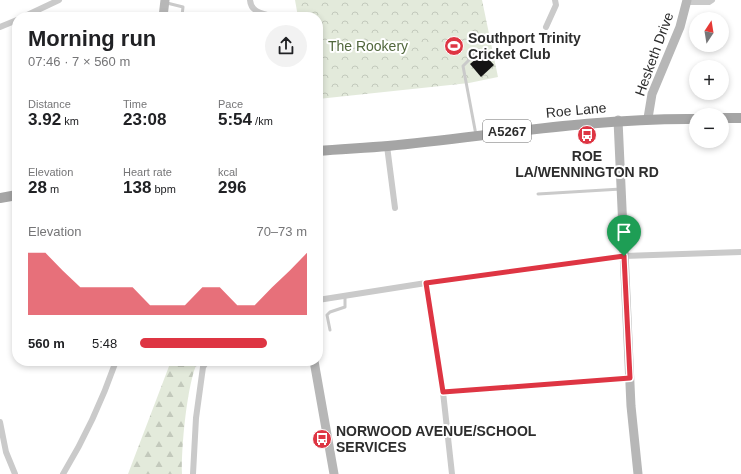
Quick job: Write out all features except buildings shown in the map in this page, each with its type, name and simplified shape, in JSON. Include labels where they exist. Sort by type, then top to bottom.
[{"type":"main road","name":"Roe Lane","points":[[323,149],[387,146],[618,120],[689,118]]},
{"type":"main road","points":[[729,118],[741,118]]},
{"type":"main road","points":[[0,198],[12,197]]},
{"type":"street","points":[[34,12],[59,0]]},
{"type":"street","points":[[250,0],[251,6],[255,11],[258,12]]},
{"type":"street","points":[[546,27],[556,5],[555,0]]},
{"type":"street","points":[[687,1],[709,2],[712,0]]},
{"type":"street","name":"Hesketh Drive","points":[[648,118],[652,94],[680,27],[687,1]]},
{"type":"street","points":[[164,12],[165,2]]},
{"type":"street","points":[[0,26],[12,22]]},
{"type":"street","points":[[618,120],[630,378],[638,474]]},
{"type":"street","points":[[387,146],[394,208]]},
{"type":"street","points":[[323,299],[426,283],[624,256],[741,252]]},
{"type":"street","points":[[426,283],[443,392],[452,474]]},
{"type":"street","points":[[63,474],[79,447],[103,397],[114,366]]},
{"type":"street","points":[[315,366],[334,474]]},
{"type":"street","points":[[192,474],[196,418],[203,367]]},
{"type":"street","points":[[443,392],[630,378]]},
{"type":"street","points":[[0,422],[6,452],[15,474]]},
{"type":"lane","points":[[165,2],[183,7],[182,12]]},
{"type":"lane","points":[[476,135],[463,66],[478,50]]},
{"type":"lane","points":[[538,194],[621,189]]},
{"type":"lane","points":[[330,330],[327,315],[330,312],[345,307],[345,296]]},
{"type":"path","points":[[198,366],[203,367]]},
{"type":"green space","name":"The Rookery","points":[[295,0],[482,0],[498,77],[469,83],[323,98],[323,12],[297,12]]},
{"type":"green space","points":[[169,366],[196,366],[188,399],[184,433],[182,474],[128,474]]},
{"type":"place","name":"Southport Trinity Cricket Club","points":[[454,46]]},
{"type":"place","name":"ROE LA/WENNINGTON RD","points":[[587,135]]},
{"type":"place","name":"NORWOOD AVENUE/SCHOOL SERVICES","points":[[322,439]]},
{"type":"route","points":[[624,256],[630,378],[443,392],[426,283],[624,256]]}]
